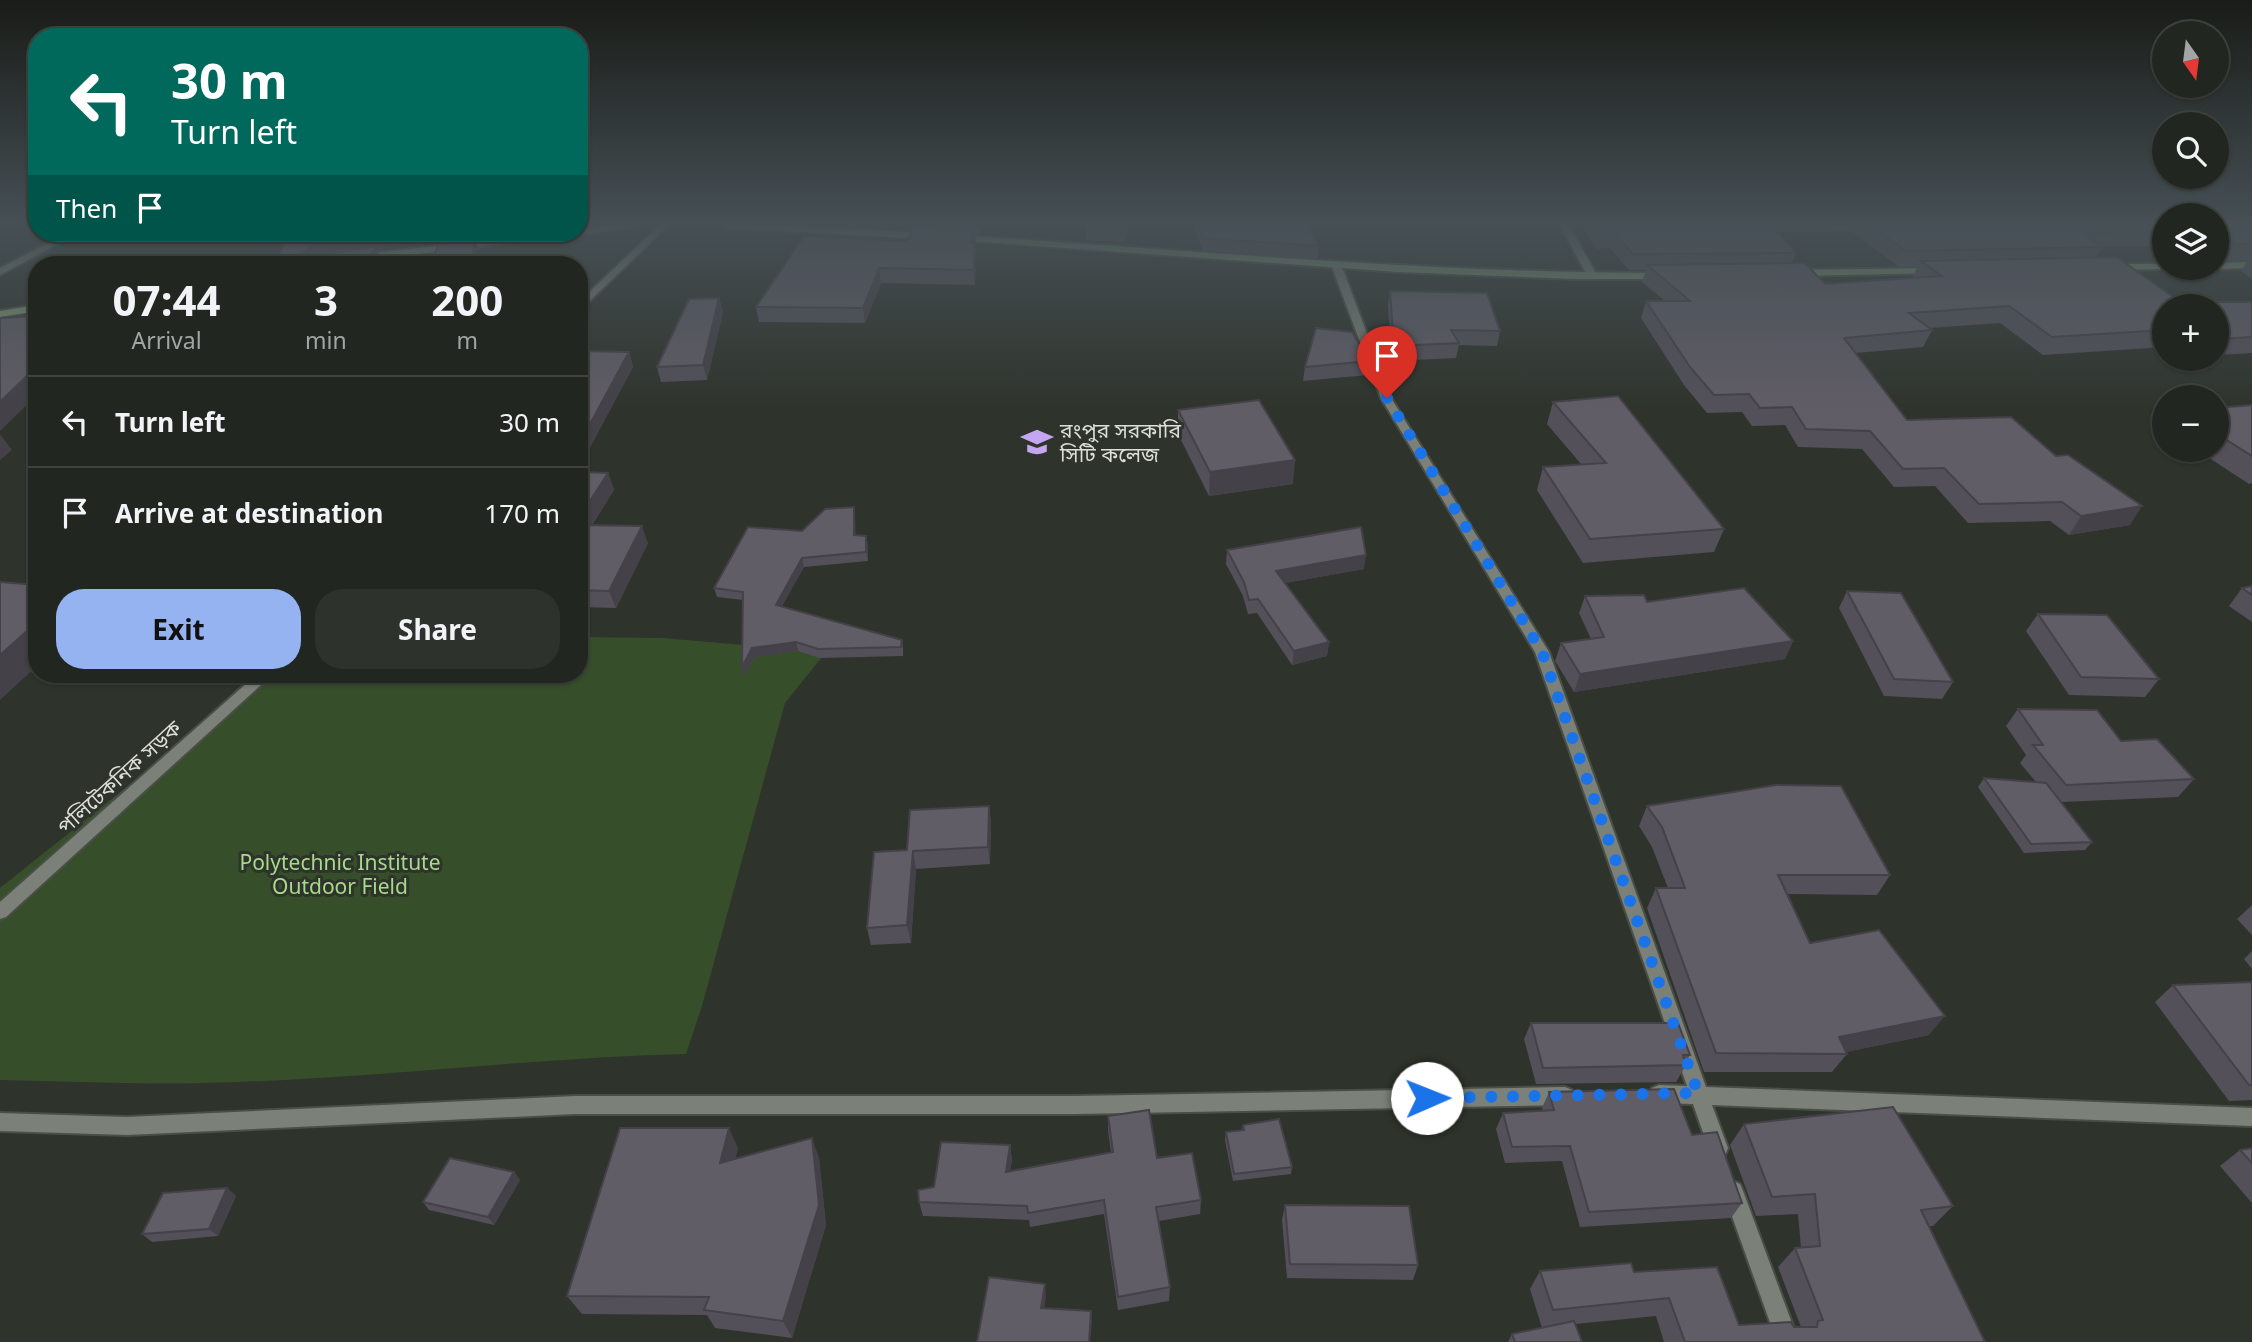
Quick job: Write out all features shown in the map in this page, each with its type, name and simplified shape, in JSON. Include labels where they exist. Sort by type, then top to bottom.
[{"type":"main road","points":[[0,314],[28,309]]},
{"type":"street","points":[[1345,288],[1387,398],[1542,652],[1788,1342]]},
{"type":"street","name":"পলিটেকনিক সড়ক","points":[[0,912],[256,683]]},
{"type":"street","points":[[1642,1094],[1698,1093],[2252,1117]]},
{"type":"street","points":[[0,1122],[127,1126],[575,1105],[1074,1105],[1587,1095]]},
{"type":"green space","name":"Polytechnic Institute Outdoor Field","points":[[588,637],[662,638],[826,652],[785,703],[702,1006],[686,1054],[263,1081],[152,1084],[0,1080],[0,888],[257,683],[588,683]]},
{"type":"building","points":[[769,288],[871,288],[863,308],[756,307]]},
{"type":"building","points":[[1674,288],[2160,288],[2169,294],[2152,294],[2152,331],[2052,337],[2009,306],[1909,313],[1932,330],[1844,338],[1907,420],[2011,417],[2056,456],[2068,455],[2142,506],[2081,516],[2062,502],[1979,504],[1944,468],[1903,469],[1870,431],[1806,429],[1792,407],[1760,408],[1749,394],[1714,395],[1690,367],[1646,301],[1690,301]]},
{"type":"building","points":[[1390,291],[1487,293],[1500,331],[1451,330],[1459,343],[1394,346]]},
{"type":"building","points":[[719,298],[703,365],[657,367],[689,299]]},
{"type":"building","points":[[2229,302],[2252,302],[2252,337],[2229,338]]},
{"type":"building","points":[[28,316],[28,375],[0,402],[0,318]]},
{"type":"building","points":[[1316,328],[1352,332],[1370,361],[1305,367]]},
{"type":"building","points":[[588,351],[629,352],[588,428]]},
{"type":"building","points":[[1618,396],[1724,529],[1590,539],[1543,467],[1606,463],[1553,402]]},
{"type":"building","points":[[1259,400],[1295,460],[1210,472],[1178,410]]},
{"type":"building","points":[[2252,405],[2252,456],[2229,442],[2229,407]]},
{"type":"building","points":[[588,472],[608,473],[588,504]]},
{"type":"building","points":[[854,507],[854,535],[866,536],[866,552],[802,558],[776,605],[902,640],[901,647],[818,649],[796,642],[752,648],[742,667],[743,592],[714,588],[748,527],[802,531],[825,509]]},
{"type":"building","points":[[588,525],[642,526],[609,591],[588,590]]},
{"type":"building","points":[[1361,527],[1366,555],[1276,571],[1329,642],[1294,651],[1258,599],[1249,600],[1244,582],[1227,550]]},
{"type":"building","points":[[0,582],[28,584],[28,630],[0,655]]},
{"type":"building","points":[[2252,586],[2252,595],[2242,588]]},
{"type":"building","points":[[1744,588],[1793,641],[1580,674],[1561,643],[1604,637],[1585,596],[1644,595],[1647,602]]},
{"type":"building","points":[[1847,591],[1901,593],[1953,682],[1894,679]]},
{"type":"building","points":[[2038,614],[2107,615],[2159,679],[2081,677]]},
{"type":"building","points":[[2018,709],[2097,710],[2121,741],[2157,739],[2194,779],[2066,785],[2033,745],[2043,745]]},
{"type":"building","points":[[1984,778],[2046,783],[2092,842],[2031,844]]},
{"type":"building","points":[[1776,785],[1841,786],[1890,875],[1778,875],[1810,943],[1879,930],[1945,1016],[1839,1037],[1847,1054],[1716,1053],[1656,888],[1685,888],[1662,827],[1647,806]]},
{"type":"building","points":[[989,806],[988,847],[913,851],[907,925],[867,928],[874,852],[907,850],[910,810]]},
{"type":"building","points":[[2252,982],[2252,1085],[2249,1085],[2173,985]]},
{"type":"building","points":[[1531,1023],[1678,1023],[1690,1055],[1683,1055],[1686,1065],[1543,1068]]},
{"type":"building","points":[[1674,1089],[1692,1135],[1717,1132],[1742,1203],[1589,1212],[1570,1146],[1512,1147],[1503,1113],[1554,1110],[1549,1092]]},
{"type":"building","points":[[1893,1107],[1953,1206],[1921,1210],[1985,1342],[1685,1342],[1669,1298],[1553,1310],[1540,1271],[1631,1263],[1634,1272],[1717,1267],[1739,1325],[1791,1322],[1794,1327],[1817,1327],[1818,1321],[1823,1320],[1795,1248],[1820,1246],[1815,1194],[1772,1197],[1744,1124]]},
{"type":"building","points":[[1149,1110],[1157,1158],[1192,1153],[1201,1200],[1156,1207],[1170,1287],[1118,1297],[1104,1200],[1028,1213],[1027,1206],[919,1202],[918,1190],[934,1187],[941,1142],[1010,1145],[1006,1172],[1113,1152],[1108,1116]]},
{"type":"building","points":[[1279,1119],[1292,1167],[1234,1174],[1226,1132],[1244,1130],[1243,1125]]},
{"type":"building","points":[[620,1128],[729,1128],[720,1163],[812,1138],[819,1205],[783,1321],[704,1310],[709,1297],[567,1296]]},
{"type":"building","points":[[2252,1148],[2252,1163],[2240,1150]]},
{"type":"building","points":[[450,1158],[514,1172],[488,1217],[423,1202]]},
{"type":"building","points":[[227,1188],[209,1229],[142,1234],[163,1193]]},
{"type":"building","points":[[1285,1205],[1409,1206],[1418,1265],[1290,1264]]},
{"type":"building","points":[[989,1277],[1045,1284],[1041,1308],[1091,1311],[1089,1342],[977,1342]]},
{"type":"building","points":[[1574,1321],[1582,1342],[1515,1342],[1512,1334]]},
{"type":"place","name":"রংপুর সরকারি সিটি কলেজ","points":[[1037,442]]},
{"type":"route","points":[[1387,398],[1542,652],[1698,1093],[1427,1098]]}]
